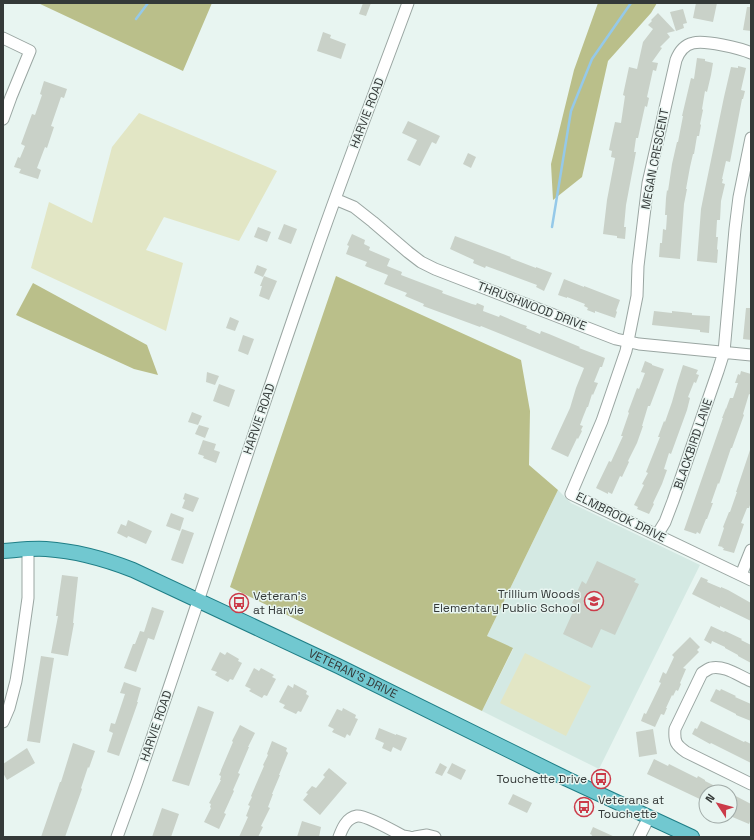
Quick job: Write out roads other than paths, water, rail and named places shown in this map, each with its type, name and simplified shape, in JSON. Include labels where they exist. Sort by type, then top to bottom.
[{"type":"main road","name":"VETERAN'S DRIVE","points":[[3,550],[46,549],[72,552],[117,564],[198,600],[338,666],[567,779],[692,837]]},
{"type":"street","name":"HARVIE ROAD","points":[[117,837],[142,768],[312,262],[408,3]]},
{"type":"street","points":[[3,38],[30,51],[3,119]]},
{"type":"street","name":"MEGAN CRESCENT","points":[[628,342],[637,296],[638,266],[648,183],[676,60],[682,49],[693,43],[702,42],[751,53]]},
{"type":"street","points":[[724,352],[739,198],[751,138]]},
{"type":"street","name":"THRUSHWOOD DRIVE","points":[[335,199],[354,207],[421,262],[616,339],[639,344],[751,355]]},
{"type":"street","name":"ELMBROOK DRIVE","points":[[628,342],[602,421],[571,494],[746,578]]},
{"type":"street","name":"BLACKBIRD LANE","points":[[657,535],[665,522],[673,501],[724,352]]},
{"type":"street","points":[[3,722],[9,708],[19,662],[28,598],[28,549]]},
{"type":"street","points":[[746,578],[751,550]]},
{"type":"street","points":[[751,682],[718,667],[710,668],[702,673],[675,729],[674,737],[679,747],[686,752],[751,784]]},
{"type":"street","points":[[3,695],[16,681]]},
{"type":"street","points":[[339,837],[343,827],[349,820],[356,816],[364,817],[403,836],[409,837]]},
{"type":"street","points":[[639,837],[649,817]]},
{"type":"street","points":[[415,837],[427,835],[435,837]]},
{"type":"waterway","points":[[136,19],[148,3]]},
{"type":"waterway","points":[[552,227],[571,111],[592,59],[631,3]]},
{"type":"place","name":"Trillium Woods Elementary Public School","points":[[594,601]]},
{"type":"place","name":"Veteran's at Harvie","points":[[239,603]]},
{"type":"place","name":"Touchette Drive","points":[[601,779]]},
{"type":"place","name":"Veterans at Touchette","points":[[584,807]]}]
